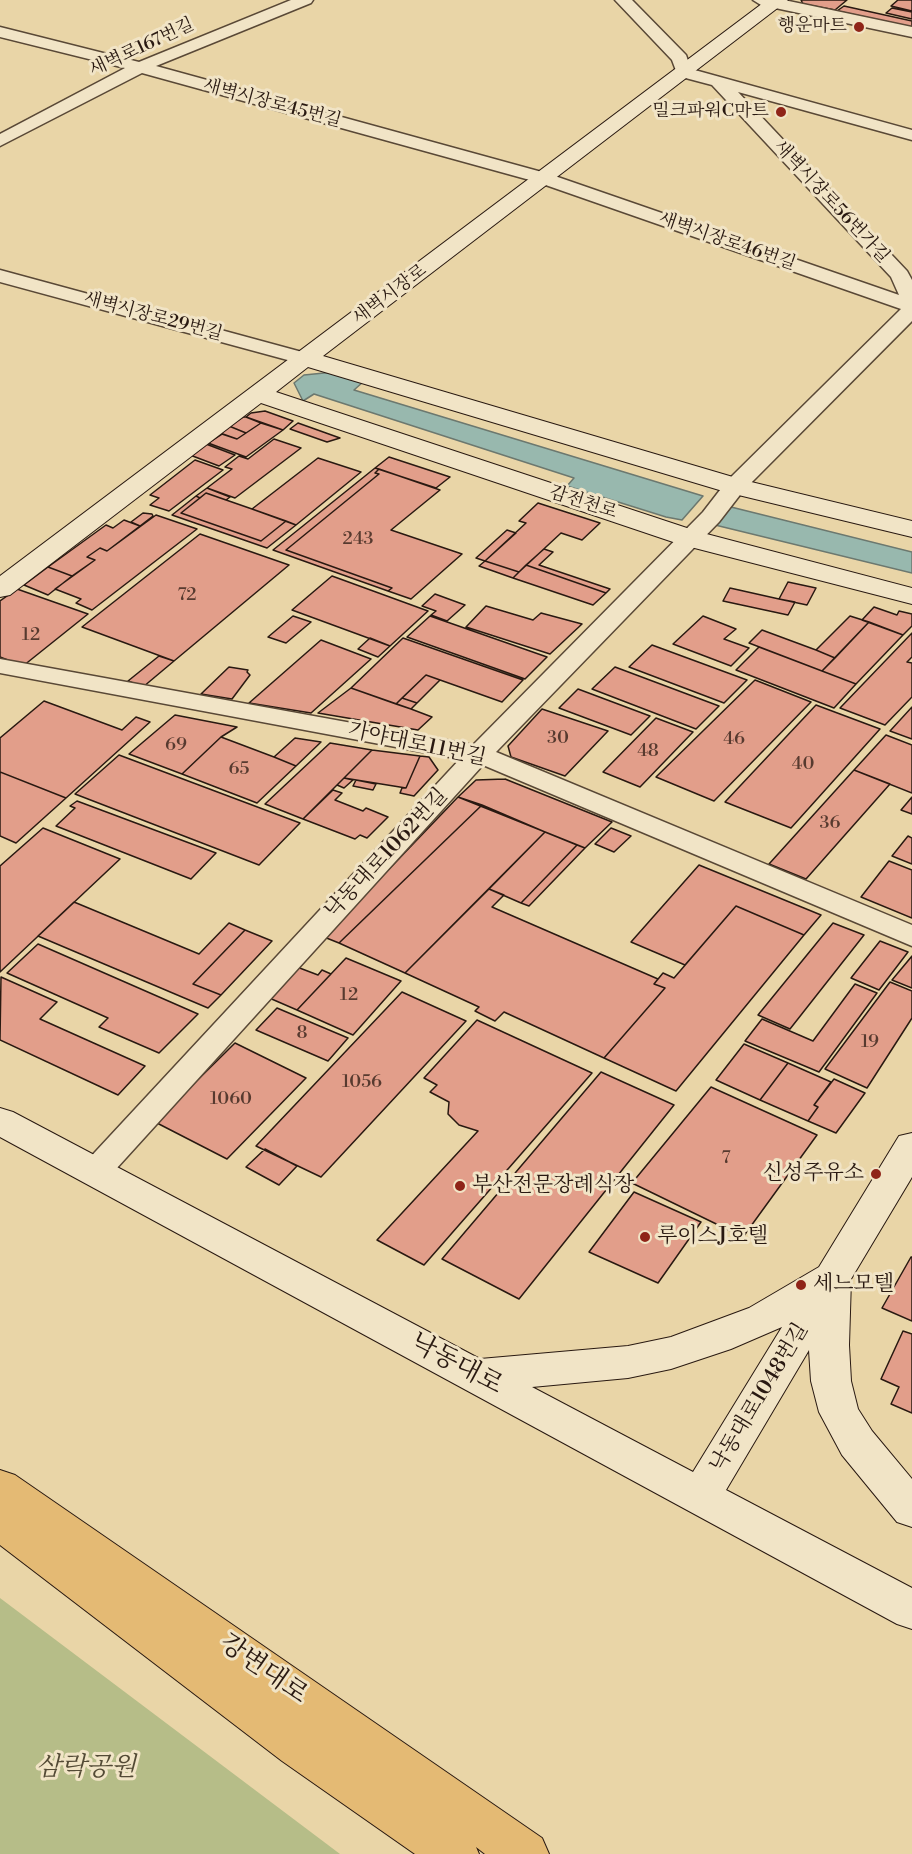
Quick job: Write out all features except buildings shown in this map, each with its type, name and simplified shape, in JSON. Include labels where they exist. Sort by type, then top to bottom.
[{"type":"highway","name":"강변대로","points":[[0,1488],[525,1854]]},
{"type":"highway","name":"강변대로","points":[[0,1521],[298,1746],[455,1854]]},
{"type":"street","name":"새벽로167번길","points":[[0,141],[140,68],[305,0]]},
{"type":"street","points":[[623,0],[671,49],[680,60],[684,72],[912,135]]},
{"type":"street","points":[[771,1],[912,32]]},
{"type":"street","name":"새벽시장로","points":[[0,589],[684,72],[771,1]]},
{"type":"street","name":"새벽시장로45번길","points":[[0,32],[543,178]]},
{"type":"street","name":"새벽시장로56번가길","points":[[718,81],[900,275],[912,302]]},
{"type":"street","name":"새벽시장로46번길","points":[[543,178],[912,308]]},
{"type":"street","name":"새벽시장로29번길","points":[[0,276],[306,359]]},
{"type":"street","points":[[735,486],[912,308]]},
{"type":"street","points":[[306,359],[735,486],[912,530]]},
{"type":"street","name":"감전천로","points":[[258,394],[689,538],[912,596]]},
{"type":"street","name":"낙동대로1062번길","points":[[95,1172],[479,754],[711,517],[735,486]]},
{"type":"street","name":"가야대로11번길","points":[[0,666],[479,754],[912,936]]},
{"type":"street","name":"낙동대로","points":[[0,1121],[912,1610]]},
{"type":"street","name":"낙동대로1048번길","points":[[701,1496],[912,1146]]},
{"type":"street","points":[[476,1376],[628,1362],[671,1353],[717,1338],[763,1319],[833,1276]]},
{"type":"street","points":[[833,1276],[829,1345],[831,1381],[839,1412],[857,1443],[912,1509]]},
{"type":"green space","name":"삼락공원","points":[[0,1598],[340,1854],[0,1854]]},
{"type":"water","points":[[334,372],[363,382],[354,390],[703,496],[682,520],[666,517],[567,486],[574,478],[314,394],[303,401],[294,383],[304,375]]},
{"type":"water","points":[[731,507],[912,552],[912,573],[715,525]]},
{"type":"place","name":"행운마트","points":[[859,27]]},
{"type":"place","name":"밀크파워C마트","points":[[781,112]]},
{"type":"place","name":"신성주유소","points":[[876,1174]]},
{"type":"place","name":"부산전문장례식장","points":[[460,1186]]},
{"type":"place","name":"루이스J호텔","points":[[645,1237]]},
{"type":"place","name":"세느모텔","points":[[801,1285]]}]
